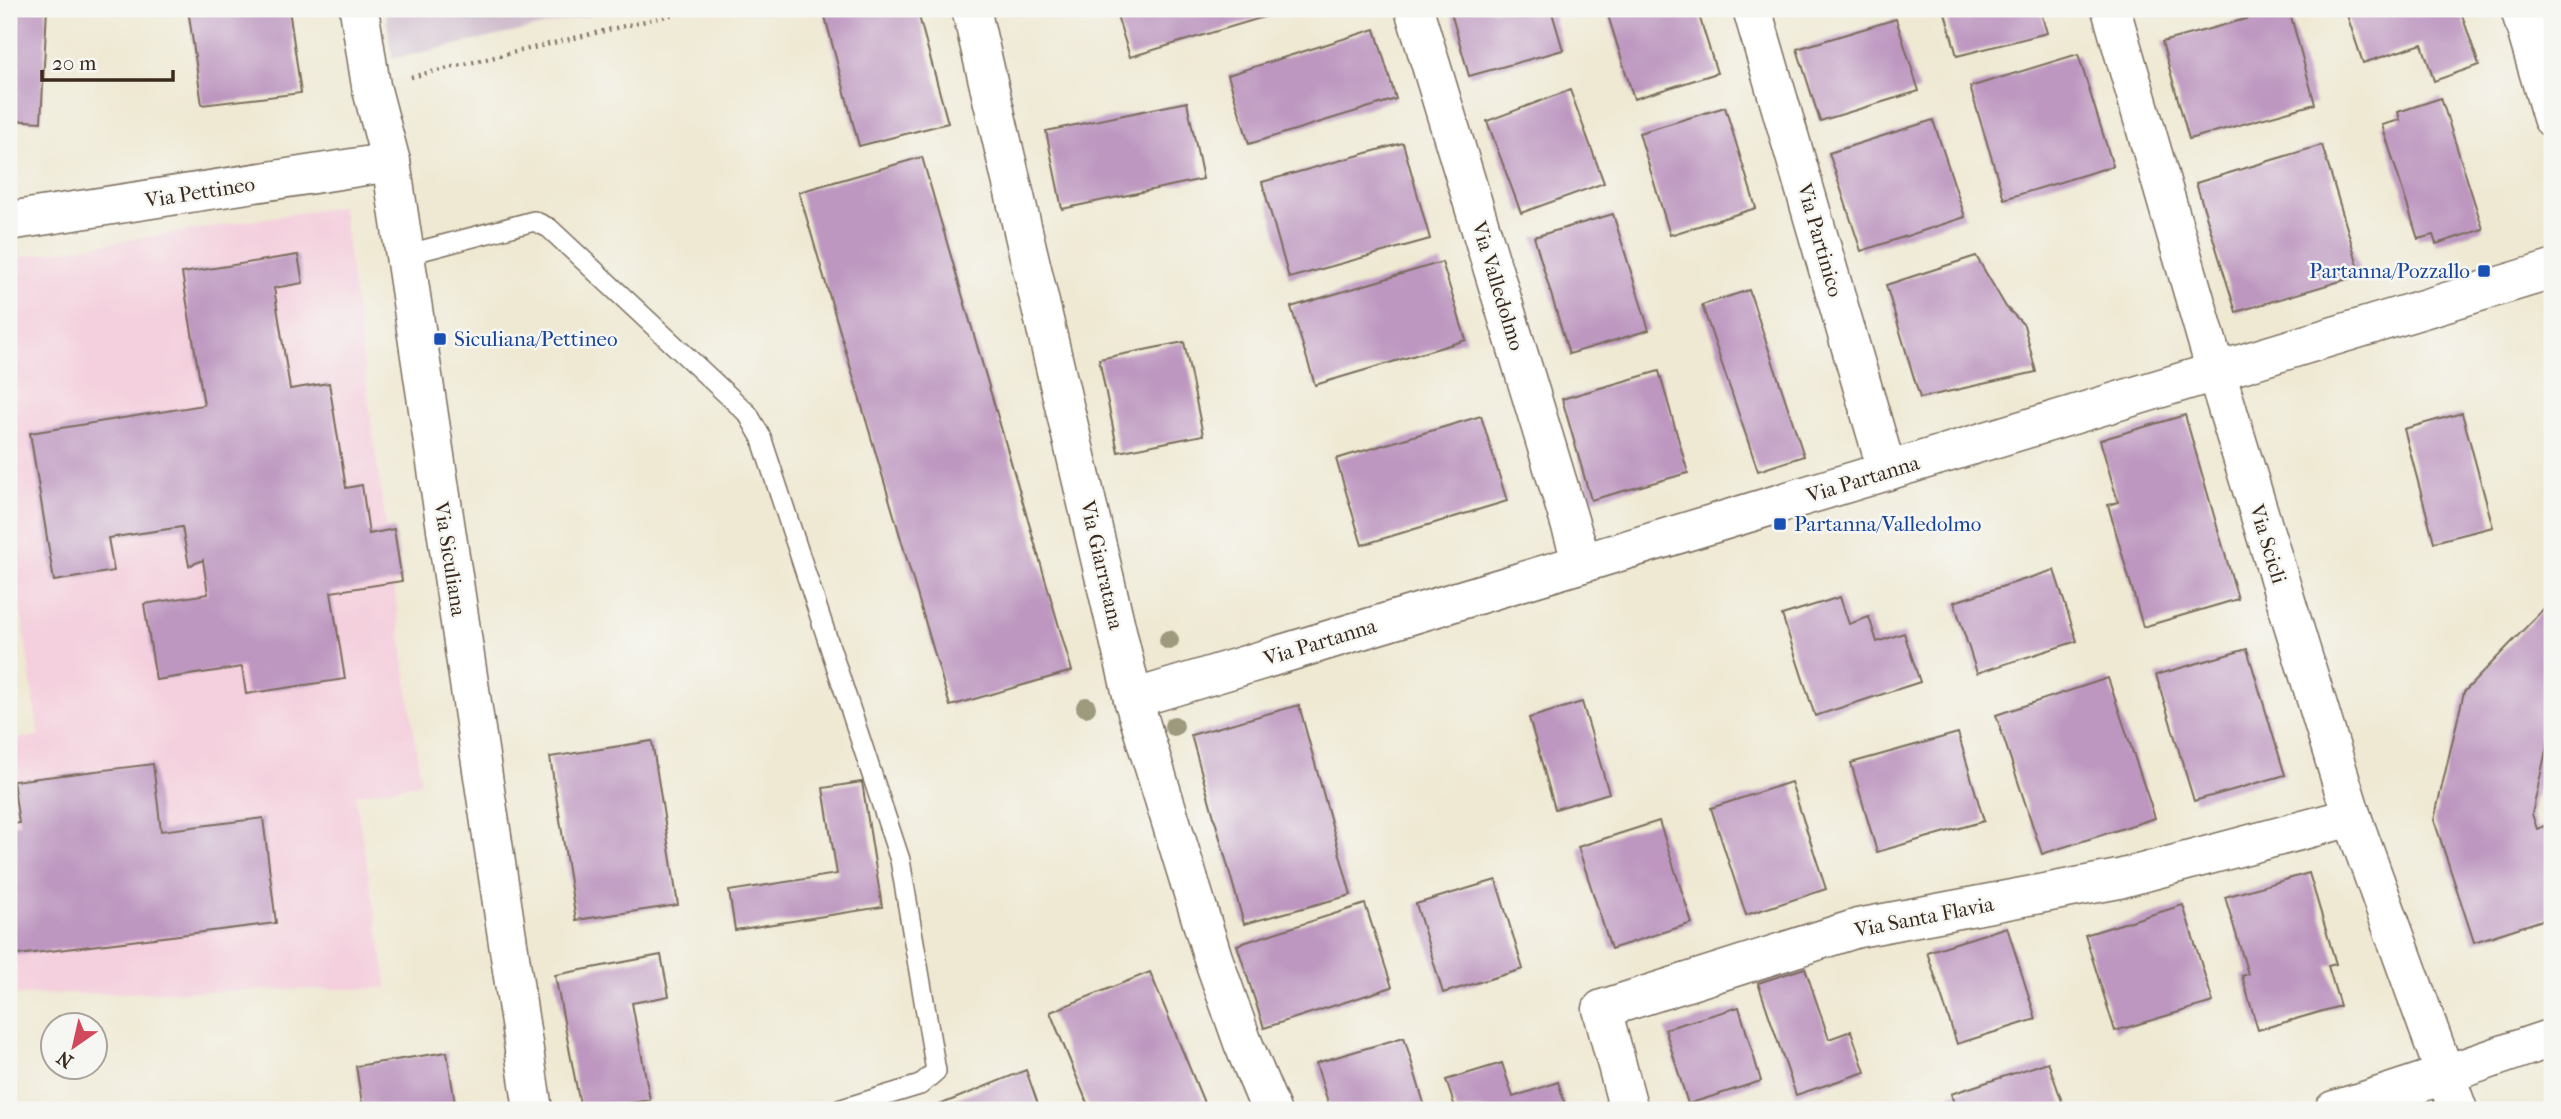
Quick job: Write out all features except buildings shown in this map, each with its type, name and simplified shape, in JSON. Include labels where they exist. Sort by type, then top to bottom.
[{"type":"street","name":"Via Siculiana","points":[[359,9],[371,86],[391,162],[533,1110]]},
{"type":"street","name":"Via Giarratana","points":[[971,9],[1133,699],[1213,958],[1243,1043],[1271,1110]]},
{"type":"street","name":"Via Valledolmo","points":[[1415,9],[1582,562]]},
{"type":"street","name":"Via Partinico","points":[[1752,9],[1887,471]]},
{"type":"street","name":"Via Scicli","points":[[2111,9],[2216,372],[2352,817],[2458,1110]]},
{"type":"street","points":[[2520,9],[2552,118]]},
{"type":"street","name":"Via Pettineo","points":[[9,221],[391,162]]},
{"type":"street","name":"Via Partanna","points":[[1133,699],[2552,270]]},
{"type":"street","name":"Via Santa Flavia","points":[[1629,1110],[1602,1009],[1858,928],[2119,879],[2352,817]]},
{"type":"street","points":[[2334,1110],[2403,1090],[2443,1073],[2552,1038]]},
{"type":"lane","points":[[405,255],[534,220],[549,228],[748,414],[761,437],[900,860],[936,1071],[920,1086],[838,1110]]},
{"type":"path","points":[[371,86],[696,9]]},
{"type":"shaded area","points":[[385,9],[620,9],[392,59]]},
{"type":"shaded area","points":[[342,206],[421,783],[355,795],[388,988],[9,995],[9,740],[39,736],[9,528],[9,259]]},
{"type":"place","name":"Partanna/Pozzallo","points":[[2484,271]]},
{"type":"place","name":"Siculiana/Pettineo","points":[[440,339]]},
{"type":"place","name":"Partanna/Valledolmo","points":[[1780,524]]}]
